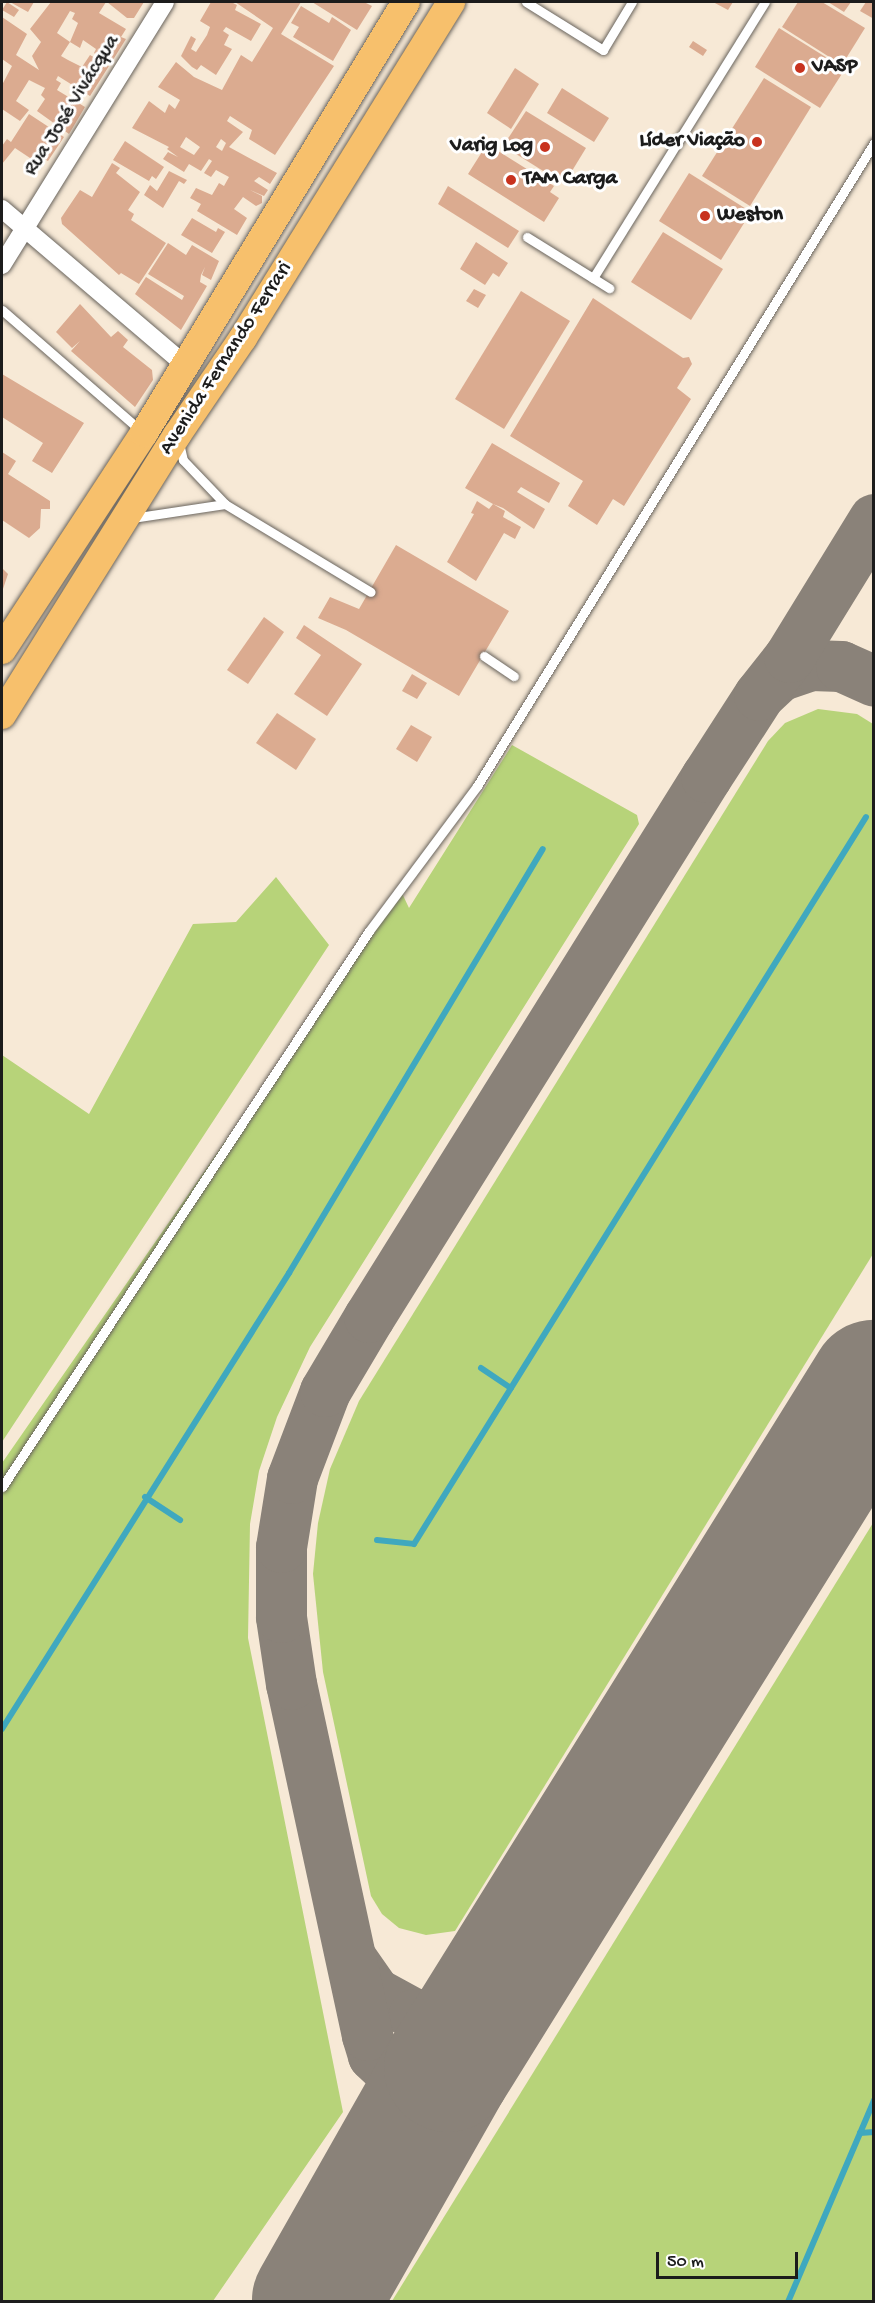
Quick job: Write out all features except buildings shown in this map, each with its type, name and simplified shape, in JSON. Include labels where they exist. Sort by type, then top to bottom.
[{"type":"main road","name":"Avenida Fernando Ferrari","points":[[2,651],[144,433],[406,2]]},
{"type":"main road","name":"Avenida Fernando Ferrari","points":[[2,715],[177,435],[243,338],[451,2]]},
{"type":"main road","points":[[177,435],[187,382],[185,365]]},
{"type":"street","name":"Rua José Vivácqua","points":[[2,265],[165,2]]},
{"type":"street","points":[[2,209],[185,365]]},
{"type":"lane","points":[[526,2],[603,50],[632,2]]},
{"type":"lane","points":[[593,278],[765,2]]},
{"type":"lane","points":[[2,1487],[369,931],[477,786],[873,143]]},
{"type":"lane","points":[[527,237],[609,288]]},
{"type":"lane","points":[[2,310],[144,433]]},
{"type":"lane","points":[[177,435],[183,460],[225,504],[371,592]]},
{"type":"lane","points":[[124,519],[225,504]]},
{"type":"lane","points":[[484,656],[514,676]]},
{"type":"green space","points":[[818,709],[857,714],[873,724],[873,1254],[455,1931],[426,1935],[399,1928],[382,1914],[371,1896],[323,1672],[313,1574],[318,1523],[330,1469],[359,1401],[768,741],[785,723]]},
{"type":"green space","points":[[512,745],[637,815],[639,824],[310,1347],[277,1417],[259,1471],[250,1524],[248,1638],[343,2112],[213,2301],[2,2302],[2,1463],[400,889],[409,908]]},
{"type":"green space","points":[[276,877],[329,945],[2,1442],[2,1055],[89,1114],[193,924],[236,922]]},
{"type":"green space","points":[[873,1523],[873,2301],[392,2301]]},
{"type":"waterway","points":[[377,1540],[414,1544],[866,817]]},
{"type":"waterway","points":[[2,1729],[289,1273],[543,849]]},
{"type":"waterway","points":[[481,1368],[511,1388]]},
{"type":"waterway","points":[[145,1497],[180,1520]]},
{"type":"waterway","points":[[788,2302],[874,2100]]},
{"type":"waterway","points":[[860,2133],[874,2132]]},
{"type":"taxiway","points":[[448,2068],[415,2078],[392,2073],[373,2055],[367,2035],[291,1684],[281,1617],[281,1547],[292,1478],[325,1391],[369,1317],[706,777],[759,695],[789,657],[874,519]]},
{"type":"taxiway","points":[[763,691],[779,676],[811,665],[841,666],[874,681]]},
{"type":"taxiway","points":[[352,1960],[374,1992],[414,2014],[439,2015],[467,2008],[504,1977]]},
{"type":"runway","points":[[316,2300],[448,2068],[874,1384]]},
{"type":"place","name":"VASP","points":[[800,68]]},
{"type":"place","name":"Líder Viação","points":[[757,142]]},
{"type":"place","name":"Varig Log","points":[[545,147]]},
{"type":"place","name":"TAM Carga","points":[[511,180]]},
{"type":"place","name":"Weston","points":[[705,216]]}]
